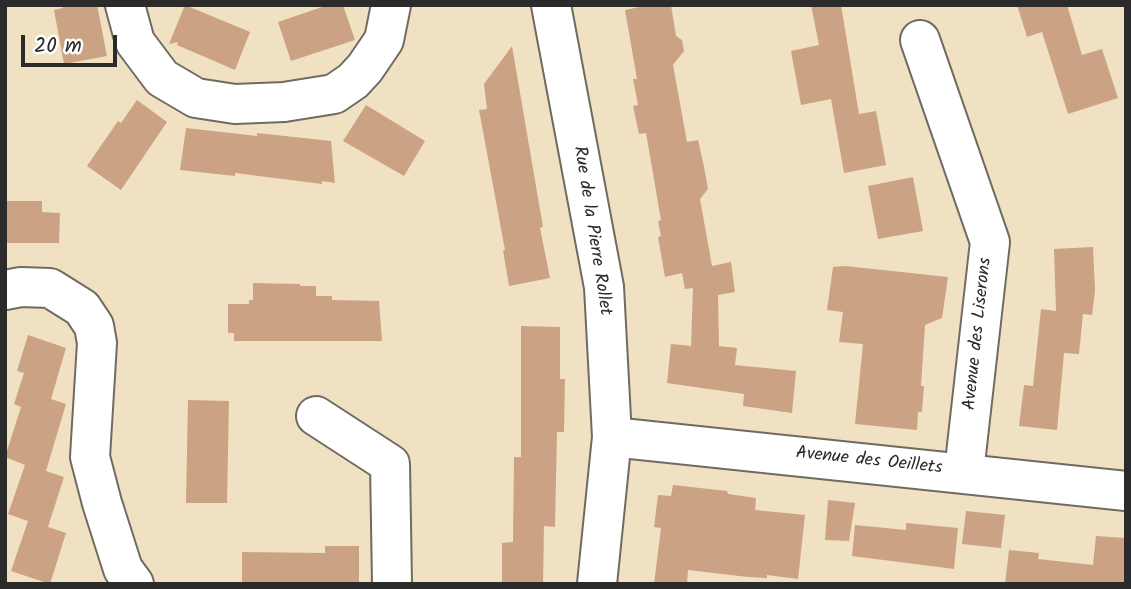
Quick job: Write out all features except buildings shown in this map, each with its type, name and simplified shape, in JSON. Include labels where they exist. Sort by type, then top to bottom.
[{"type":"street","points":[[125,5],[135,42],[162,78],[196,98],[235,104],[284,102],[334,94],[353,81],[384,40],[391,5]]},
{"type":"street","name":"Rue de la Pierre Rollet","points":[[551,5],[604,287],[612,436],[597,584]]},
{"type":"street","name":"Avenue des Liserons","points":[[920,40],[990,242],[964,472]]},
{"type":"street","points":[[5,290],[20,287],[50,288],[82,308],[94,326],[97,343],[90,457],[124,569],[134,584]]},
{"type":"street","points":[[316,416],[390,464],[392,584]]},
{"type":"street","name":"Avenue des Oeillets","points":[[612,436],[1126,491]]}]
